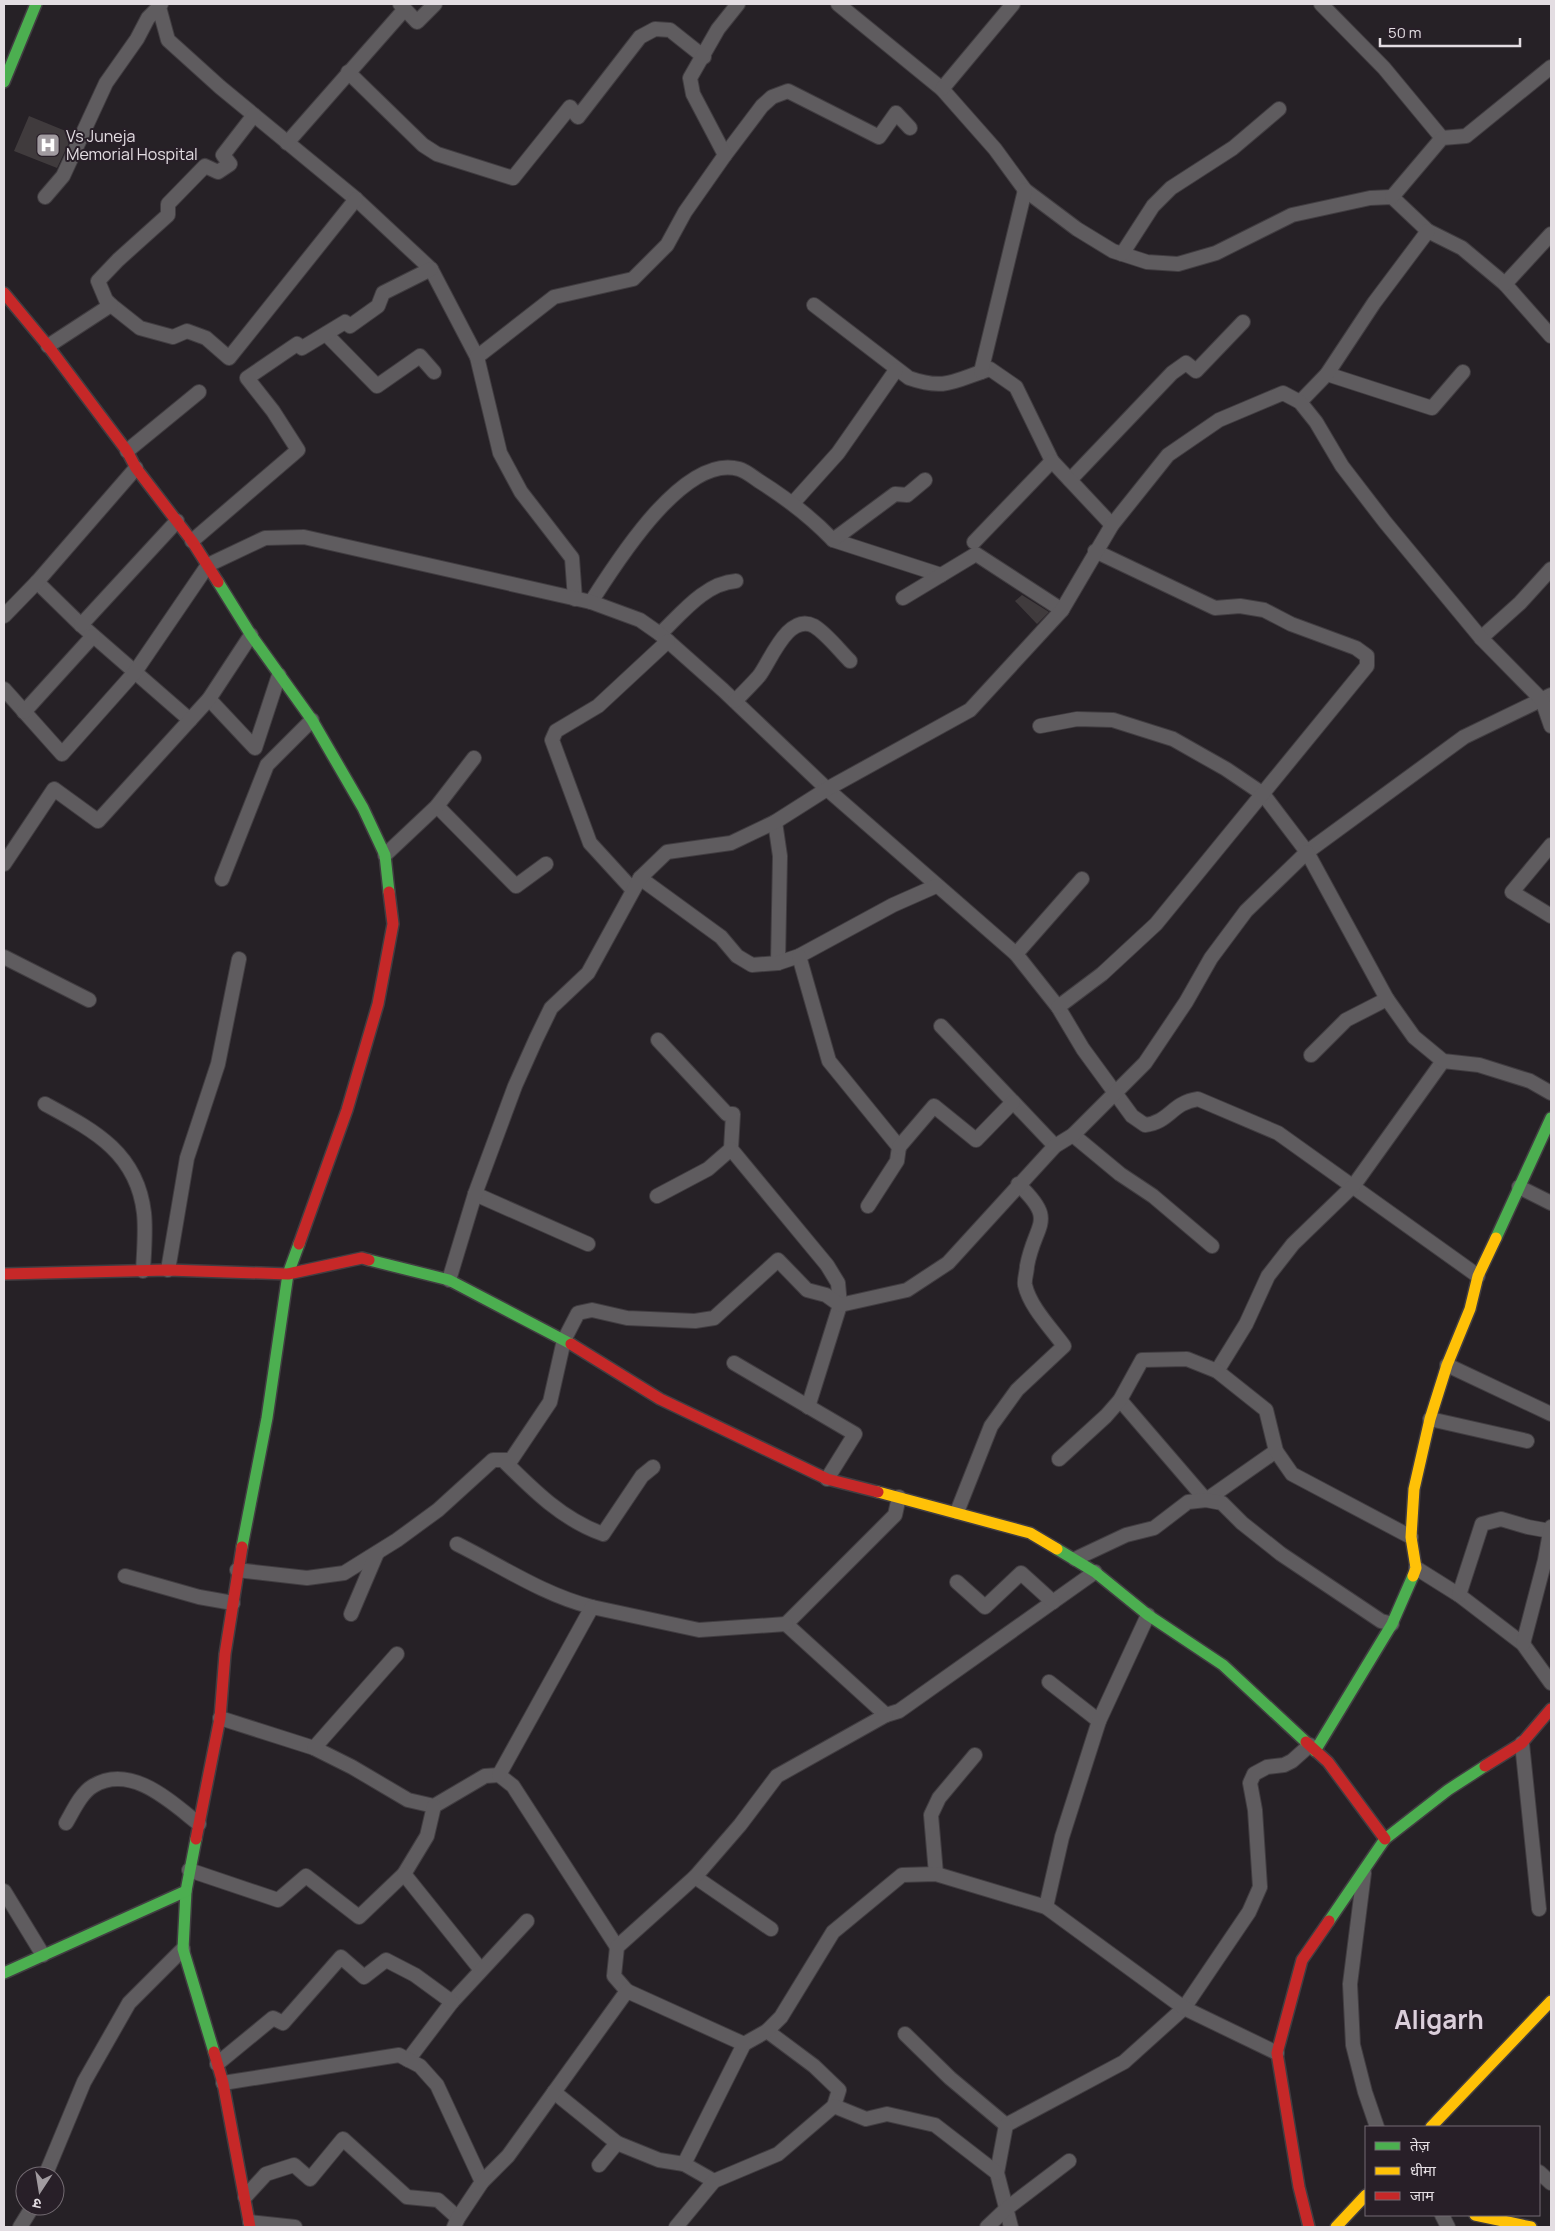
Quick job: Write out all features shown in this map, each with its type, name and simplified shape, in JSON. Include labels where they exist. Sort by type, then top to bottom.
[{"type":"street","points":[[4,82],[36,4]]},
{"type":"street","points":[[287,143],[402,7],[416,22],[435,4]]},
{"type":"street","points":[[724,155],[693,94],[690,78],[704,57],[718,29],[738,4]]},
{"type":"street","points":[[838,4],[942,89],[995,149],[1024,190],[1077,229],[1122,254],[1147,262],[1178,264],[1216,253],[1292,215],[1370,198],[1392,197],[1428,231],[1462,248],[1505,284],[1551,336]]},
{"type":"street","points":[[942,89],[1013,4]]},
{"type":"street","points":[[1321,4],[1384,68],[1442,138]]},
{"type":"street","points":[[160,6],[168,40],[287,143],[356,199],[431,269],[477,358],[500,452],[520,492],[572,558],[575,599]]},
{"type":"street","points":[[45,197],[63,176],[106,83],[137,39],[148,18],[160,6]]},
{"type":"street","points":[[348,72],[395,119],[430,149],[446,157],[513,178],[570,107],[578,118],[640,37],[656,29],[670,30],[704,57]]},
{"type":"street","points":[[1392,197],[1442,138],[1466,136],[1551,67]]},
{"type":"street","points":[[477,358],[554,297],[633,278],[667,245],[684,212],[724,155],[762,106],[772,97],[788,91],[879,137],[896,113],[910,128]]},
{"type":"street","points":[[1122,254],[1153,206],[1171,188],[1233,148],[1279,109]]},
{"type":"street","points":[[254,115],[223,155],[230,164],[218,172],[205,166],[168,204],[168,215],[118,260],[98,281],[106,300],[111,305],[140,328],[173,338],[187,331],[206,338],[229,358],[356,199]]},
{"type":"street","points":[[981,372],[1024,190]]},
{"type":"street","points":[[1300,402],[1327,374],[1374,303],[1428,231]]},
{"type":"street","points":[[1505,284],[1551,234]]},
{"type":"street","points":[[192,541],[298,450],[273,411],[247,378],[297,344],[302,348],[345,322],[350,326],[378,306],[383,294],[431,269]]},
{"type":"street","points":[[4,293],[48,346],[127,451],[136,468],[192,541],[251,635],[312,720],[363,808],[385,854],[393,924],[378,1004],[347,1110],[288,1274],[267,1418],[237,1570],[234,1603],[225,1654],[220,1718],[186,1891],[183,1949],[223,2083],[250,2225],[295,2227]]},
{"type":"street","points":[[48,346],[111,305]]},
{"type":"street","points":[[814,305],[896,370],[909,378],[926,384],[942,386],[990,368],[1016,387],[1052,461],[1112,525]]},
{"type":"street","points":[[1070,480],[1172,373],[1186,363],[1196,371],[1243,322]]},
{"type":"street","points":[[326,334],[377,386],[420,356],[434,372]]},
{"type":"street","points":[[793,503],[838,453],[896,370]]},
{"type":"street","points":[[1327,374],[1432,408],[1463,372]]},
{"type":"street","points":[[127,451],[200,392]]},
{"type":"street","points":[[449,1280],[475,1194],[515,1086],[551,1008],[588,974],[637,884],[667,852],[731,843],[775,822],[827,789],[970,710],[1062,610],[1095,550],[1112,525],[1168,455],[1219,420],[1283,393],[1300,402],[1316,422],[1347,473],[1482,638],[1546,698],[1551,726]]},
{"type":"street","points":[[974,542],[1052,461]]},
{"type":"street","points":[[591,602],[651,516],[675,493],[699,476],[719,467],[740,469],[793,503],[833,540],[941,575]]},
{"type":"street","points":[[7,608],[38,582],[136,468]]},
{"type":"street","points":[[833,540],[895,494],[907,495],[925,480]]},
{"type":"street","points":[[81,625],[177,521]]},
{"type":"street","points":[[4,690],[62,754],[135,672],[208,565],[265,538],[304,537],[591,602],[640,620],[664,638],[735,701],[827,789],[1016,954],[1058,1007],[1083,1049],[1132,1116],[1145,1125],[1158,1124],[1183,1101],[1198,1099],[1216,1105],[1278,1133],[1354,1185],[1478,1276]]},
{"type":"street","points":[[1058,1007],[1102,974],[1156,924],[1367,666],[1367,656],[1356,648],[1291,624],[1264,610],[1240,606],[1215,608],[1095,550]]},
{"type":"street","points":[[902,598],[976,554],[1062,610]]},
{"type":"street","points":[[1482,638],[1520,603],[1551,569]]},
{"type":"street","points":[[736,581],[726,582],[700,596],[664,638],[598,706],[556,731],[552,740],[590,843],[637,884],[721,937],[737,956],[752,965],[778,963],[799,956],[893,904],[936,886]]},
{"type":"street","points":[[38,582],[93,636],[190,720]]},
{"type":"street","points":[[735,701],[760,674],[779,642],[790,630],[801,624],[812,625],[850,660]]},
{"type":"street","points":[[4,864],[54,789],[98,821],[209,699],[251,635]]},
{"type":"street","points":[[24,712],[93,636]]},
{"type":"street","points":[[209,699],[255,748],[279,675]]},
{"type":"street","points":[[840,1306],[906,1290],[948,1263],[1018,1184],[1055,1146],[1073,1135],[1145,1063],[1186,1002],[1211,958],[1246,911],[1308,852],[1464,737],[1546,698]]},
{"type":"street","points":[[1040,726],[1077,719],[1113,720],[1173,739],[1226,769],[1263,794],[1308,852],[1387,999],[1414,1037],[1443,1061],[1479,1064],[1530,1081],[1551,1093]]},
{"type":"street","points":[[222,879],[267,765],[312,720]]},
{"type":"street","points":[[385,854],[437,806],[474,758]]},
{"type":"street","points":[[437,806],[516,886],[546,864]]},
{"type":"street","points":[[775,822],[780,856],[778,963]]},
{"type":"street","points":[[1551,845],[1512,892],[1551,916]]},
{"type":"street","points":[[1016,954],[1082,879]]},
{"type":"street","points":[[799,956],[829,1061],[899,1147]]},
{"type":"street","points":[[4,957],[89,1000]]},
{"type":"street","points":[[168,1270],[187,1158],[218,1064],[239,959]]},
{"type":"street","points":[[1311,1055],[1346,1020],[1387,999]]},
{"type":"street","points":[[942,1026],[1055,1146]]},
{"type":"street","points":[[658,1040],[727,1114],[733,1114],[731,1149],[827,1265],[838,1283],[840,1306],[808,1406]]},
{"type":"street","points":[[1218,1371],[1246,1324],[1268,1276],[1293,1244],[1354,1185],[1443,1061]]},
{"type":"street","points":[[868,1206],[897,1161],[899,1147],[934,1106],[976,1140],[1013,1102]]},
{"type":"street","points":[[45,1104],[92,1129],[110,1144],[127,1165],[137,1186],[144,1212],[144,1271]]},
{"type":"street","points":[[1006,2125],[1124,2062],[1184,2008],[1250,1912],[1260,1886],[1255,1810],[1250,1783],[1254,1774],[1267,1767],[1284,1766],[1312,1748],[1327,1734],[1392,1624],[1416,1568],[1411,1536],[1414,1488],[1430,1419],[1447,1365],[1470,1309],[1478,1276],[1551,1118]]},
{"type":"street","points":[[1073,1135],[1120,1174],[1153,1196],[1212,1246]]},
{"type":"street","points":[[657,1196],[708,1169],[731,1149]]},
{"type":"street","points":[[957,1512],[991,1426],[1016,1390],[1064,1346],[1030,1299],[1025,1282],[1030,1253],[1039,1232],[1042,1212],[1036,1201],[1018,1184]]},
{"type":"street","points":[[1519,1187],[1551,1203]]},
{"type":"street","points":[[475,1194],[588,1244]]},
{"type":"street","points":[[4,1274],[168,1270],[288,1274],[362,1258],[449,1280],[564,1340],[660,1399],[827,1479],[957,1512],[1030,1533],[1074,1559],[1095,1572],[1148,1615],[1223,1665],[1328,1762],[1385,1839]]},
{"type":"street","points":[[237,1570],[307,1578],[344,1573],[377,1553],[438,1510],[493,1460],[511,1460],[550,1402],[564,1340],[578,1313],[592,1310],[627,1318],[695,1321],[714,1318],[778,1260],[807,1290],[826,1295],[840,1306]]},
{"type":"street","points":[[1058,1459],[1106,1416],[1120,1400],[1142,1360],[1187,1359],[1218,1371],[1266,1410],[1276,1451],[1292,1474],[1411,1536]]},
{"type":"street","points":[[734,1363],[855,1434],[827,1479]]},
{"type":"street","points":[[1447,1365],[1551,1414]]},
{"type":"street","points":[[1120,1400],[1206,1500]]},
{"type":"street","points":[[1430,1419],[1527,1441]]},
{"type":"street","points":[[1206,1500],[1276,1451]]},
{"type":"street","points":[[504,1460],[533,1489],[566,1516],[582,1526],[603,1534],[642,1476],[653,1467]]},
{"type":"street","points":[[457,1544],[546,1592],[592,1607],[699,1630],[786,1624],[895,1515],[899,1497]]},
{"type":"street","points":[[1074,1559],[1126,1535],[1154,1528],[1188,1502],[1206,1500],[1222,1503],[1281,1554],[1381,1621],[1392,1624]]},
{"type":"street","points":[[1459,1595],[1482,1524],[1501,1519],[1528,1527],[1551,1529],[1545,1560],[1523,1644]]},
{"type":"street","points":[[351,1614],[377,1553]]},
{"type":"street","points":[[1416,1568],[1459,1595],[1523,1644],[1551,1683]]},
{"type":"street","points":[[617,1947],[695,1878],[740,1825],[777,1776],[886,1715],[899,1710],[1095,1572]]},
{"type":"street","points":[[957,1582],[985,1607],[1021,1573],[1053,1602]]},
{"type":"street","points":[[125,1576],[199,1597],[234,1603]]},
{"type":"street","points":[[499,1775],[592,1607]]},
{"type":"street","points":[[1046,1907],[1062,1837],[1099,1721],[1148,1615]]},
{"type":"street","points":[[786,1624],[886,1715]]},
{"type":"street","points":[[314,1748],[397,1654]]},
{"type":"street","points":[[1049,1682],[1099,1721]]},
{"type":"street","points":[[1309,2227],[1299,2186],[1277,2053],[1302,1960],[1385,1839],[1448,1790],[1522,1743],[1551,1708]]},
{"type":"street","points":[[220,1718],[314,1748],[352,1767],[408,1800],[434,1806],[485,1776],[499,1775],[513,1786],[617,1947],[614,1976],[626,1991],[744,2044]]},
{"type":"street","points":[[1522,1743],[1539,1909]]},
{"type":"street","points":[[936,1874],[931,1815],[939,1798],[975,1755]]},
{"type":"street","points":[[66,1823],[81,1799],[92,1786],[114,1779],[132,1780],[161,1794],[199,1824]]},
{"type":"street","points":[[189,1870],[278,1900],[306,1876],[359,1916],[404,1874],[427,1836],[434,1806]]},
{"type":"street","points":[[1364,1871],[1350,1984],[1353,2046],[1365,2092],[1377,2126]]},
{"type":"street","points":[[404,1874],[481,1970]]},
{"type":"street","points":[[684,2164],[744,2044],[767,2031],[781,2017],[833,1932],[902,1875],[936,1874],[1046,1907],[1184,2008],[1277,2053]]},
{"type":"street","points":[[695,1878],[771,1929]]},
{"type":"street","points":[[4,1891],[43,1955]]},
{"type":"street","points":[[4,1973],[186,1891]]},
{"type":"street","points":[[408,2060],[452,2002],[527,1920]]},
{"type":"street","points":[[50,2166],[84,2082],[129,2003],[183,1949]]},
{"type":"street","points":[[218,2064],[273,2018],[283,2023],[341,1957],[364,1976],[386,1960],[416,1975],[452,2002]]},
{"type":"street","points":[[245,2197],[266,2174],[294,2165],[310,2179],[343,2139],[407,2197],[438,2200],[456,2222],[482,2182],[508,2156],[626,1991]]},
{"type":"street","points":[[1432,2126],[1551,2001]]},
{"type":"street","points":[[676,2227],[714,2181],[778,2154],[834,2106],[839,2090],[814,2066],[767,2031]]},
{"type":"street","points":[[905,2034],[950,2078],[1006,2125]]},
{"type":"street","points":[[223,2083],[399,2055],[420,2066],[437,2085],[482,2182]]},
{"type":"street","points":[[554,2092],[617,2143],[659,2160],[684,2164],[714,2181]]},
{"type":"street","points":[[834,2106],[866,2119],[886,2114],[935,2125],[997,2172]]},
{"type":"street","points":[[1006,2125],[997,2172],[1011,2227]]},
{"type":"street","points":[[600,2165],[617,2143]]},
{"type":"street","points":[[987,2227],[1006,2209],[1069,2160]]},
{"type":"street","points":[[1540,2173],[1551,2182]]},
{"type":"street","points":[[1336,2227],[1365,2197]]},
{"type":"street","points":[[20,2227],[27,2216]]},
{"type":"street","points":[[1480,2216],[1531,2227]]},
{"type":"building","points":[[29,116],[73,134],[57,168],[14,151]]},
{"type":"building","points":[[1022,595],[1049,612],[1037,624],[1015,601]]},
{"type":"traffic: fast","points":[[4,82],[36,4]]},
{"type":"traffic: fast","points":[[218,582],[251,635],[312,720],[363,808],[385,855],[389,892]]},
{"type":"traffic: fast","points":[[1496,1238],[1551,1118]]},
{"type":"traffic: fast","points":[[242,1547],[267,1418],[288,1274],[299,1244]]},
{"type":"traffic: fast","points":[[369,1260],[449,1280],[571,1344]]},
{"type":"traffic: fast","points":[[1057,1549],[1095,1572],[1148,1615],[1223,1665],[1306,1742]]},
{"type":"traffic: fast","points":[[1315,1751],[1392,1624],[1413,1576]]},
{"type":"traffic: fast","points":[[1329,1921],[1385,1839],[1448,1790],[1485,1766]]},
{"type":"traffic: fast","points":[[196,1839],[186,1891],[183,1949],[214,2052]]},
{"type":"traffic: fast","points":[[4,1973],[186,1891]]},
{"type":"traffic: slow","points":[[1413,1576],[1416,1568],[1411,1537],[1414,1489],[1430,1419],[1447,1365],[1470,1309],[1478,1276],[1496,1238]]},
{"type":"traffic: slow","points":[[878,1492],[1030,1533],[1057,1549]]},
{"type":"traffic: slow","points":[[1432,2126],[1551,2001]]},
{"type":"traffic: slow","points":[[1336,2227],[1365,2196]]},
{"type":"traffic: slow","points":[[1480,2216],[1531,2227]]},
{"type":"traffic: jam","points":[[4,293],[48,346],[127,451],[136,468],[192,541],[218,582]]},
{"type":"traffic: jam","points":[[299,1244],[347,1110],[378,1004],[393,924],[389,892]]},
{"type":"traffic: jam","points":[[4,1274],[168,1270],[288,1274],[362,1258],[369,1260]]},
{"type":"traffic: jam","points":[[571,1344],[660,1399],[827,1479],[878,1492]]},
{"type":"traffic: jam","points":[[196,1839],[220,1718],[225,1654],[242,1547]]},
{"type":"traffic: jam","points":[[1485,1766],[1522,1743],[1551,1709]]},
{"type":"traffic: jam","points":[[1306,1742],[1328,1762],[1385,1839]]},
{"type":"traffic: jam","points":[[1309,2227],[1299,2187],[1277,2053],[1302,1960],[1329,1921]]},
{"type":"traffic: jam","points":[[214,2052],[223,2083],[250,2227]]},
{"type":"place","name":"Vs Juneja Memorial Hospital","points":[[48,145]]},
{"type":"district","name":"Aligarh","points":[[1439,2020]]}]
